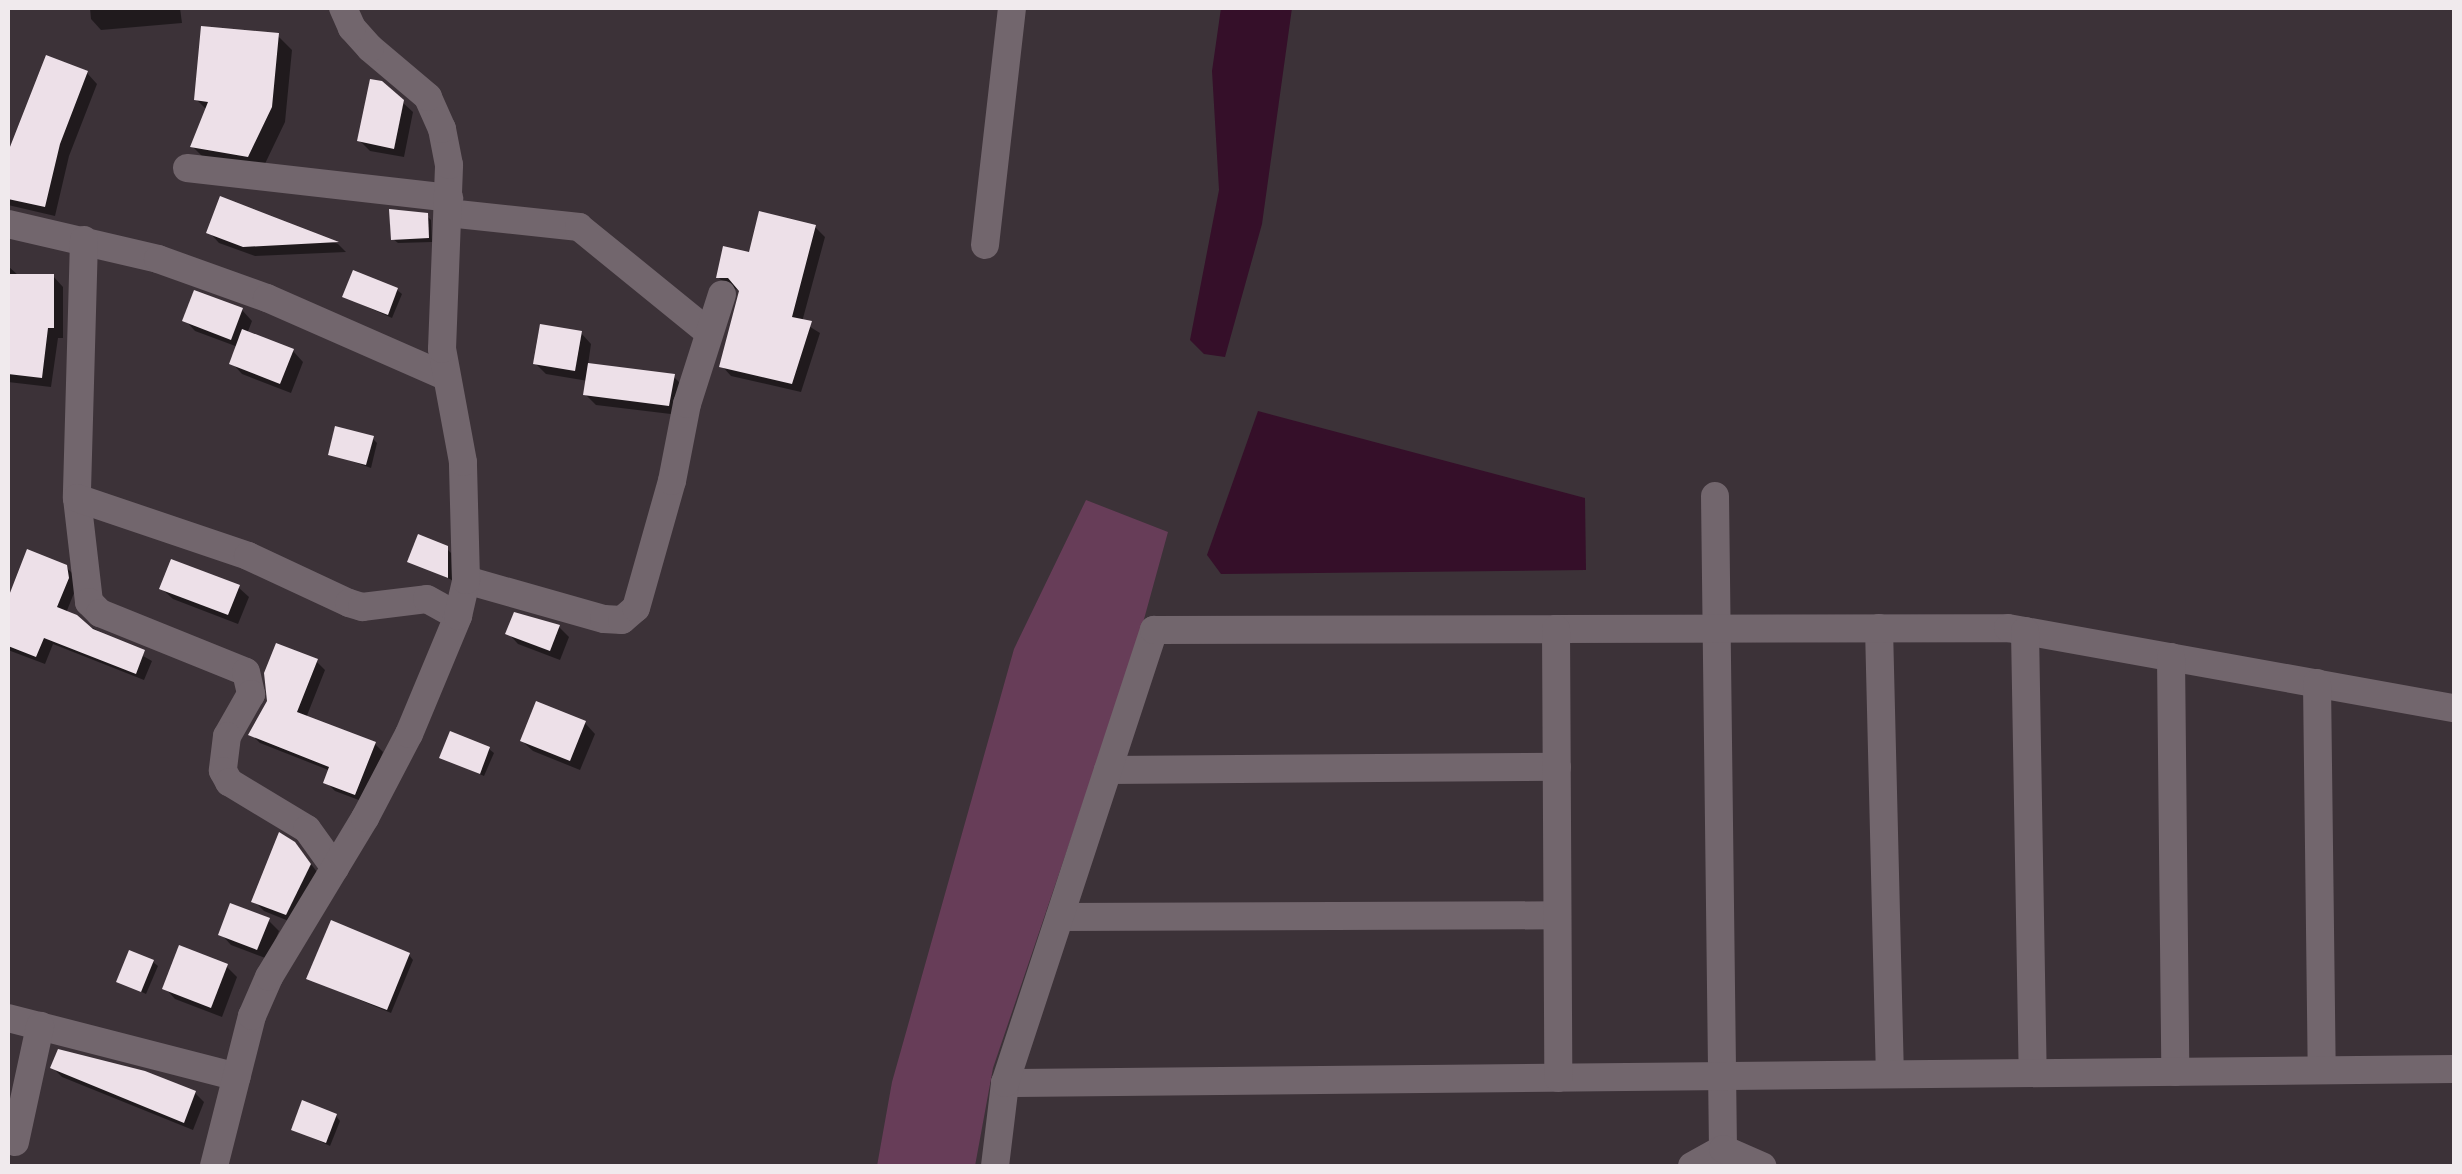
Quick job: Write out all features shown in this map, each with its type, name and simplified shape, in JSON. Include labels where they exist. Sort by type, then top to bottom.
[{"type":"street","points":[[214,1166],[252,1016],[268,978],[335,868],[408,734],[458,616],[466,580],[464,462],[442,349],[448,205],[446,147],[428,97],[370,48],[352,28],[343,8]]},
{"type":"street","points":[[985,245],[1012,8]]},
{"type":"street","points":[[186,168],[578,227],[707,331]]},
{"type":"street","points":[[8,224],[158,259],[267,298],[445,376]]},
{"type":"street","points":[[84,240],[77,498],[88,602],[100,613],[246,672],[250,694],[227,736],[223,771],[229,782],[307,829],[335,868]]},
{"type":"street","points":[[466,580],[604,619],[622,620],[636,608],[707,331],[722,294]]},
{"type":"street","points":[[1714,496],[1723,1148]]},
{"type":"street","points":[[77,498],[248,556],[349,603],[362,606],[426,600],[458,616]]},
{"type":"street","points":[[1556,628],[1558,1078]]},
{"type":"street","points":[[1879,628],[1890,1074]]},
{"type":"street","points":[[995,1166],[1005,1082],[1154,630],[2024,631],[2454,708]]},
{"type":"street","points":[[2024,631],[2034,1073]]},
{"type":"street","points":[[2171,657],[2175,1072]]},
{"type":"street","points":[[2317,683],[2322,1070]]},
{"type":"street","points":[[1108,770],[1556,767]]},
{"type":"street","points":[[1060,917],[1558,915]]},
{"type":"street","points":[[8,1018],[237,1078]]},
{"type":"street","points":[[15,1142],[40,1026]]},
{"type":"street","points":[[1005,1082],[2454,1069]]},
{"type":"street","points":[[1692,1166],[1723,1148]]},
{"type":"street","points":[[1723,1148],[1762,1166]]},
{"type":"shaded area","points":[[1221,8],[1292,8],[1262,224],[1225,357],[1204,354],[1190,340],[1219,190],[1212,71]]},
{"type":"shaded area","points":[[1258,411],[1585,498],[1586,570],[1221,574],[1207,555]]},
{"type":"shaded area","points":[[1086,500],[1168,532],[1138,641],[993,1068],[975,1166],[877,1166],[892,1082],[1014,649]]},
{"type":"building","points":[[201,26],[279,33],[272,107],[248,157],[190,147],[208,102],[194,100]]},
{"type":"building","points":[[46,55],[88,71],[60,144],[45,207],[8,199],[8,152]]},
{"type":"building","points":[[370,79],[382,81],[404,100],[394,149],[357,141]]},
{"type":"building","points":[[220,196],[339,242],[243,247],[206,233]]},
{"type":"building","points":[[389,209],[428,213],[429,238],[391,240]]},
{"type":"building","points":[[759,211],[816,225],[792,317],[812,321],[792,384],[719,367],[739,291],[728,278],[716,278],[723,246],[749,252]]},
{"type":"building","points":[[353,270],[398,288],[388,315],[342,297]]},
{"type":"building","points":[[8,274],[54,274],[54,328],[48,328],[42,378],[8,374]]},
{"type":"building","points":[[194,290],[243,308],[231,340],[182,321]]},
{"type":"building","points":[[540,324],[582,331],[575,371],[533,364]]},
{"type":"building","points":[[242,329],[294,349],[280,384],[229,364]]},
{"type":"building","points":[[588,363],[675,374],[669,406],[583,395]]},
{"type":"building","points":[[335,426],[374,436],[366,465],[328,455]]},
{"type":"building","points":[[418,534],[448,546],[448,578],[407,562]]},
{"type":"building","points":[[27,549],[67,565],[69,578],[57,607],[77,615],[93,629],[145,650],[136,674],[44,638],[36,657],[8,646],[8,598]]},
{"type":"building","points":[[171,559],[240,585],[228,615],[159,589]]},
{"type":"building","points":[[514,612],[560,625],[550,651],[505,634]]},
{"type":"building","points":[[276,643],[318,659],[297,712],[376,742],[355,795],[323,783],[329,767],[248,735],[267,701],[264,673]]},
{"type":"building","points":[[536,701],[586,721],[570,761],[520,741]]},
{"type":"building","points":[[450,731],[490,747],[480,774],[439,758]]},
{"type":"building","points":[[279,832],[295,842],[311,864],[286,915],[251,902]]},
{"type":"building","points":[[230,903],[270,918],[257,950],[218,935]]},
{"type":"building","points":[[331,920],[410,953],[387,1010],[306,979]]},
{"type":"building","points":[[179,945],[228,964],[211,1008],[162,989]]},
{"type":"building","points":[[129,950],[154,960],[141,992],[116,982]]},
{"type":"building","points":[[58,1049],[145,1071],[196,1091],[184,1123],[50,1068]]},
{"type":"building","points":[[302,1100],[337,1114],[326,1143],[291,1130]]}]
